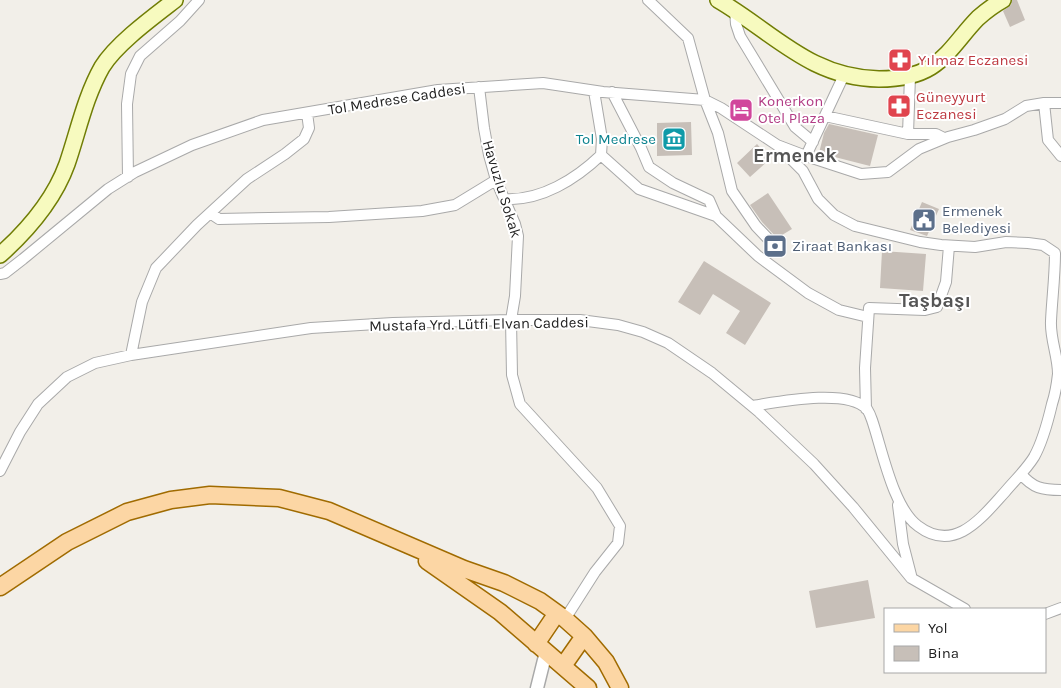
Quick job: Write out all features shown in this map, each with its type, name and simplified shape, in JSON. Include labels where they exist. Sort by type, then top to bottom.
[{"type":"main road","points":[[0,255],[18,239],[48,202],[66,166],[82,112],[103,67],[126,40],[159,7],[175,0]]},
{"type":"main road","points":[[718,0],[735,10],[786,48],[815,65],[844,75],[874,79],[910,76],[931,67],[946,54],[978,18],[1003,0]]},
{"type":"main road","points":[[0,588],[67,542],[127,512],[171,500],[210,495],[279,498],[329,511],[464,569],[504,582],[540,601],[584,636],[606,662],[620,688]]},
{"type":"main road","points":[[401,542],[500,612],[588,688]]},
{"type":"main road","points":[[541,648],[561,616]]},
{"type":"main road","points":[[563,666],[584,636]]},
{"type":"street","points":[[128,177],[127,104],[131,74],[140,56],[180,21],[199,0]]},
{"type":"street","points":[[648,0],[688,38],[705,100],[718,133],[732,191],[756,226],[775,246]]},
{"type":"street","points":[[735,10],[736,24],[740,36],[795,127],[813,142]]},
{"type":"street","points":[[806,156],[844,75]]},
{"type":"street","points":[[908,134],[910,76]]},
{"type":"street","name":"Tol Medrese Caddesi","points":[[2,276],[108,189],[128,177],[201,142],[263,120],[438,90],[543,83],[612,92],[705,100]]},
{"type":"street","name":"Havuzlu Sokak","points":[[479,88],[489,155],[496,180],[518,236],[515,296],[511,320],[512,375],[520,404],[598,488],[620,526],[618,543],[561,616]]},
{"type":"street","points":[[505,199],[520,200],[542,193],[586,170],[600,155],[602,139],[594,90]]},
{"type":"street","points":[[612,92],[642,148],[649,166],[673,183],[709,200],[716,216],[758,256],[808,293],[839,310],[868,317]]},
{"type":"street","points":[[705,100],[721,108],[777,145],[803,171],[818,199],[834,215],[854,226],[920,242],[949,246],[975,247],[1006,242],[1028,243],[1043,245],[1055,253],[1051,323],[1058,374],[1045,430],[1034,457],[1021,474],[971,528],[957,534],[942,536],[917,526],[907,516],[898,501]]},
{"type":"street","points":[[1044,103],[1048,140],[1061,156]]},
{"type":"street","points":[[777,145],[861,174],[888,172],[920,149],[944,138],[1005,120],[1026,106],[1061,103]]},
{"type":"street","points":[[131,355],[142,302],[156,268],[210,213],[247,179],[304,139],[309,128],[307,113]]},
{"type":"street","points":[[825,116],[908,134],[936,134],[944,138]]},
{"type":"street","points":[[600,155],[639,189],[716,216]]},
{"type":"street","points":[[210,213],[219,219],[329,217],[422,212],[455,205],[496,180]]},
{"type":"street","points":[[911,578],[903,544],[898,501],[872,420],[866,409],[865,368],[869,308],[925,310],[937,307],[946,282],[949,246]]},
{"type":"street","name":"Mustafa Yrd. Lütfi Elvan Caddesi","points":[[0,471],[20,432],[38,404],[67,377],[95,363],[131,355],[311,328],[393,323],[511,320],[580,320],[618,325],[643,332],[668,343],[712,373],[752,406],[814,464],[853,507],[911,578],[963,608]]},
{"type":"street","points":[[752,406],[799,398],[822,398],[850,400],[866,409]]},
{"type":"street","points":[[1021,474],[1030,485],[1050,490],[1061,490]]},
{"type":"street","points":[[1046,614],[1061,608]]},
{"type":"street","points":[[537,688],[541,648]]},
{"type":"building","points":[[1012,0],[1017,0],[1025,20],[1010,27],[1003,11],[1011,5]]},
{"type":"building","name":"Tol Medrese","points":[[691,122],[692,155],[657,156],[657,123]]},
{"type":"building","points":[[829,124],[878,135],[870,166],[819,153],[824,133]]},
{"type":"building","points":[[757,144],[770,159],[750,177],[737,163]]},
{"type":"building","points":[[768,193],[792,229],[777,238],[750,205]]},
{"type":"building","name":"Ermenek Belediyesi","points":[[922,202],[939,209],[927,236],[910,230]]},
{"type":"building","points":[[882,251],[926,254],[923,291],[880,288]]},
{"type":"building","points":[[704,261],[771,303],[745,345],[726,333],[740,311],[713,294],[700,315],[678,302]]},
{"type":"building","points":[[868,580],[875,618],[816,628],[809,591]]},
{"type":"place","name":"Yılmaz Eczanesi","points":[[900,60]]},
{"type":"place","name":"Güneyyurt Eczanesi","points":[[899,106]]},
{"type":"place","name":"Konerkon Otel Plaza","points":[[741,110]]},
{"type":"place","name":"Tol Medrese","points":[[674,139]]},
{"type":"place","name":"Ermenek Belediyesi","points":[[924,220]]},
{"type":"place","name":"Ziraat Bankası","points":[[775,246]]},
{"type":"district","name":"Ermenek","points":[[795,155]]},
{"type":"district","name":"Taşbaşı","points":[[935,300]]}]
